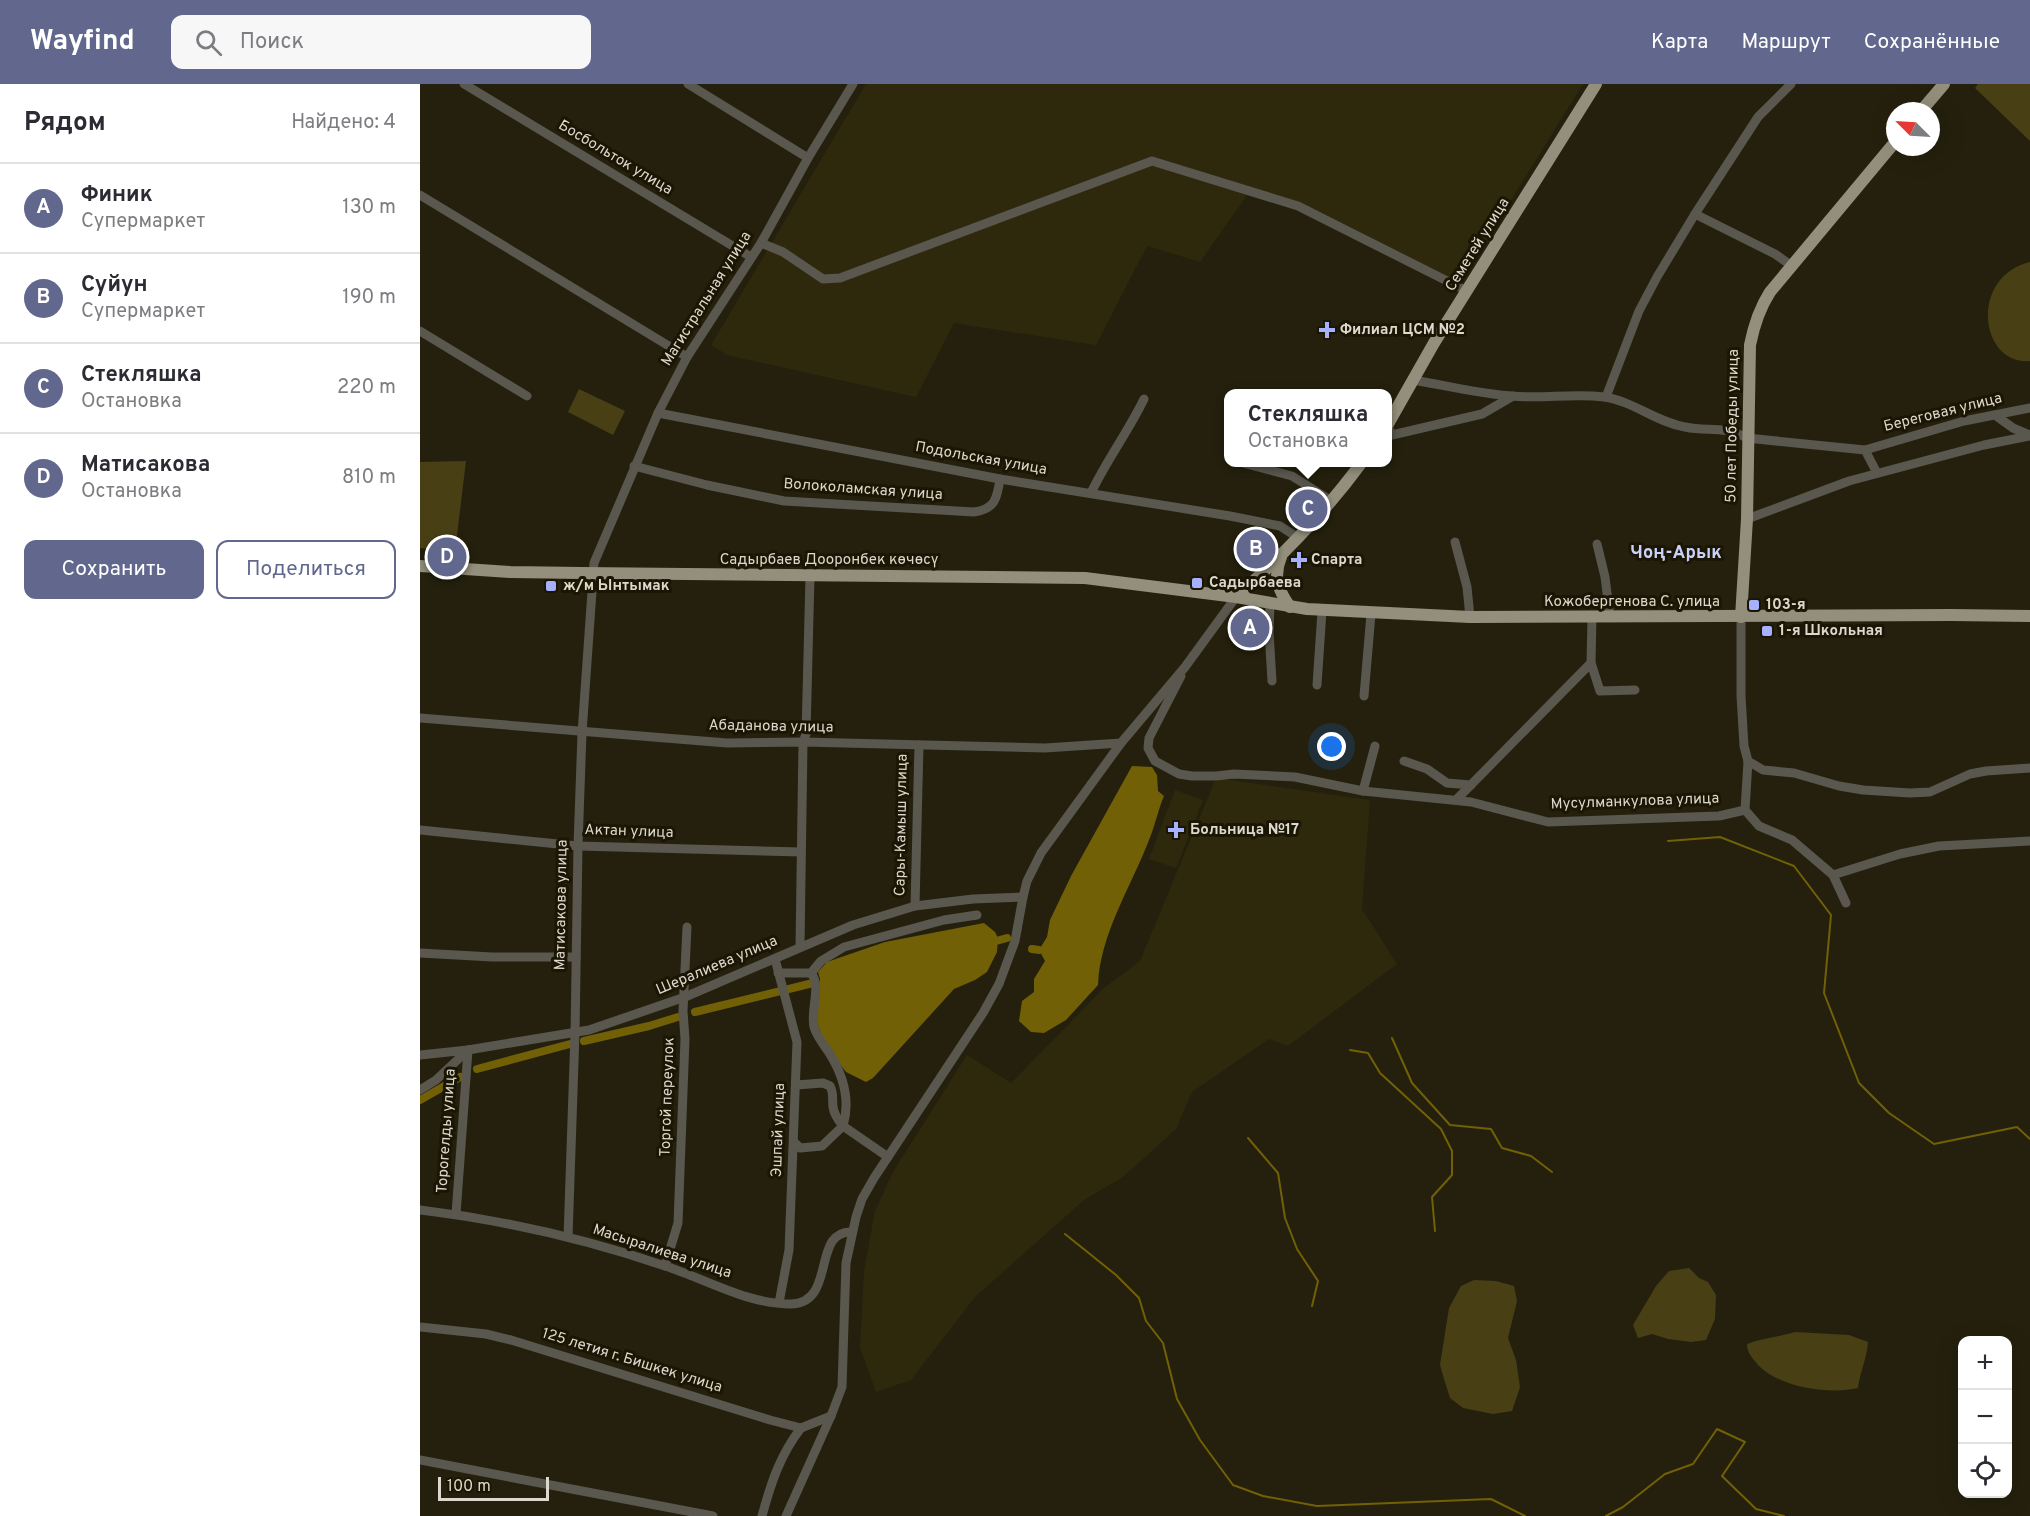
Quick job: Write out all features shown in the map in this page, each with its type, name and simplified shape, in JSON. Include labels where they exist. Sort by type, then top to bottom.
[{"type":"main road","name":"Семетей улица","points":[[1392,418],[1412,380],[1596,84]]},
{"type":"main road","points":[[1929,102],[1944,84]]},
{"type":"main road","name":"50 лет Победы улица","points":[[1742,617],[1747,519],[1750,345],[1754,324],[1770,292],[1886,153]]},
{"type":"main road","points":[[1236,597],[1297,537],[1358,467]]},
{"type":"main road","points":[[1284,550],[1276,572],[1279,590],[1290,607]]},
{"type":"main road","name":"Садырбаев Дооронбек көчөсү","points":[[420,566],[510,572],[1085,578],[1236,597]]},
{"type":"main road","name":"Кожобергенова С. улица","points":[[1236,597],[1290,607],[1322,610],[1470,617],[2030,616]]},
{"type":"street","name":"Босбольток улица","points":[[464,84],[751,257]]},
{"type":"street","points":[[688,84],[808,158]]},
{"type":"street","name":"Магистральная улица","points":[[592,573],[634,466],[687,357],[761,243],[808,158],[853,84]]},
{"type":"street","points":[[1605,397],[1639,311],[1695,214],[1758,117],[1791,84]]},
{"type":"street","points":[[761,243],[783,252],[823,279],[840,278],[1152,160],[1298,206],[1467,291]]},
{"type":"street","points":[[420,195],[687,357]]},
{"type":"street","points":[[1695,214],[1775,254],[1792,266]]},
{"type":"street","points":[[420,331],[527,396]]},
{"type":"street","name":"Береговая улица","points":[[1412,380],[1513,396],[1574,394],[1605,397],[1631,404],[1662,422],[1686,428],[1733,430],[1747,438],[1865,450],[1964,421],[2030,408]]},
{"type":"street","points":[[1392,435],[1482,414],[1513,396]]},
{"type":"street","points":[[1090,493],[1144,399]]},
{"type":"street","name":"Подольская улица","points":[[658,413],[1000,479],[1280,526],[1297,537]]},
{"type":"street","points":[[1995,415],[2013,428],[2030,435]]},
{"type":"street","points":[[1747,519],[1849,481],[2030,435]]},
{"type":"street","points":[[1865,450],[1877,473]]},
{"type":"street","name":"Волоколамская улица","points":[[634,466],[707,485],[783,501],[974,512],[991,507],[996,499],[1000,479]]},
{"type":"street","points":[[1258,467],[1293,476],[1330,501]]},
{"type":"street","points":[[1455,542],[1467,587],[1470,617]]},
{"type":"street","points":[[1597,544],[1605,576],[1610,617]]},
{"type":"street","name":"Матисакова улица","points":[[567,1237],[575,1033],[582,733],[592,573]]},
{"type":"street","points":[[800,947],[803,742],[806,734],[810,576]]},
{"type":"street","points":[[786,1516],[837,1402],[844,1375],[843,1299],[846,1263],[862,1199],[983,1013],[999,984],[1015,941],[1023,897],[1032,869],[1041,853],[1121,743],[1185,667],[1236,597]]},
{"type":"street","points":[[1270,603],[1272,681]]},
{"type":"street","points":[[1317,685],[1322,610]]},
{"type":"street","points":[[1364,696],[1371,614]]},
{"type":"street","points":[[1742,617],[1742,706],[1744,746],[1748,761],[1745,810],[1759,826],[1792,840],[1833,875],[1846,903]]},
{"type":"street","points":[[1592,618],[1591,663],[1600,691],[1635,690]]},
{"type":"street","points":[[1456,800],[1591,663]]},
{"type":"street","name":"Мусулманкулова улица","points":[[1185,667],[1149,738],[1148,748],[1150,754],[1161,766],[1179,774],[1295,777],[1363,791],[1471,802],[1548,822],[1719,816],[1745,810]]},
{"type":"street","name":"Абаданова улица","points":[[420,718],[582,733],[728,743],[803,742],[1045,748],[1121,743]]},
{"type":"street","name":"Сары-Камыш улица","points":[[915,906],[919,745]]},
{"type":"street","points":[[1363,791],[1375,746]]},
{"type":"street","points":[[1404,761],[1427,769],[1447,783],[1471,785]]},
{"type":"street","points":[[1748,761],[1763,770],[1794,773],[1839,786],[1910,793],[1930,792],[1970,774],[2030,768]]},
{"type":"street","name":"Актан улица","points":[[420,830],[578,846],[801,852]]},
{"type":"street","points":[[1833,875],[1939,846],[2030,841]]},
{"type":"street","name":"Шералиева улица","points":[[420,1055],[575,1033],[620,1021],[685,997],[853,925],[915,906],[973,899],[1023,897]]},
{"type":"street","points":[[811,973],[821,961],[844,947],[928,924],[977,915]]},
{"type":"street","name":"Торгой переулок","points":[[665,1266],[678,1224],[686,1039],[683,1011],[687,927]]},
{"type":"street","points":[[420,953],[492,957],[576,957]]},
{"type":"street","name":"Эшпай улица","points":[[775,959],[797,1042],[789,1250],[780,1303]]},
{"type":"street","points":[[778,973],[811,973]]},
{"type":"street","points":[[794,1142],[800,1148],[822,1146],[843,1126],[847,1113],[846,1092],[833,1059],[814,1029],[812,1010],[816,983],[811,973]]},
{"type":"street","points":[[420,1090],[436,1080],[468,1050]]},
{"type":"street","name":"Торогелды улица","points":[[456,1214],[468,1050]]},
{"type":"street","points":[[796,1085],[823,1083],[830,1086],[833,1091],[833,1106],[843,1126],[888,1157]]},
{"type":"street","name":"Масыралиева улица","points":[[420,1210],[456,1214],[567,1237],[665,1266],[751,1298],[780,1303],[801,1302],[808,1298],[819,1284],[831,1241],[836,1235],[852,1232]]},
{"type":"street","name":"125 летия г. Бишкек улица","points":[[420,1326],[486,1334],[512,1340],[801,1428]]},
{"type":"street","points":[[762,1516],[778,1465],[790,1442],[801,1428],[831,1416]]},
{"type":"street","points":[[420,1460],[713,1516]]},
{"type":"shaded area","points":[[866,84],[1583,84],[1457,287],[1252,188],[1200,262],[1147,246],[1096,345],[954,323],[916,397],[727,355],[711,345]]},
{"type":"shaded area","points":[[1978,84],[2030,84],[2030,141],[1975,88]]},
{"type":"shaded area","points":[[2030,262],[2030,361],[2013,359],[2000,350],[1992,336],[1988,319],[1990,301],[1997,284],[2010,271]]},
{"type":"shaded area","points":[[579,389],[625,411],[613,435],[568,412]]},
{"type":"shaded area","points":[[466,461],[455,552],[420,548],[420,462]]},
{"type":"shaded area","points":[[1132,766],[1152,767],[1157,775],[1158,791],[1164,796],[1142,858],[1110,929],[1104,947],[1098,985],[1066,1020],[1044,1033],[1031,1032],[1019,1021],[1022,1001],[1034,992],[1034,979],[1045,961],[1039,950],[1047,937],[1050,920],[1071,876]]},
{"type":"shaded area","points":[[1216,778],[1370,800],[1362,909],[1397,964],[1288,1046],[1269,1039],[1192,1092],[1176,1129],[1123,1177],[1084,1200],[975,1297],[911,1380],[876,1392],[860,1348],[864,1271],[875,1211],[893,1172],[967,1055],[1011,1083],[1104,988],[1140,961]]},
{"type":"shaded area","name":"Больница №17","points":[[1175,790],[1203,800],[1176,868],[1149,859]]},
{"type":"shaded area","points":[[984,923],[995,932],[998,938],[997,952],[987,972],[954,989],[873,1078],[866,1082],[846,1072],[826,1046],[815,1018],[820,979],[818,972],[827,962],[885,942]]},
{"type":"shaded area","points":[[1689,1268],[1699,1278],[1708,1282],[1716,1295],[1715,1319],[1706,1340],[1691,1342],[1652,1334],[1638,1338],[1633,1325],[1656,1286],[1669,1271]]},
{"type":"shaded area","points":[[1474,1280],[1496,1281],[1514,1286],[1517,1301],[1508,1338],[1516,1360],[1520,1387],[1512,1411],[1493,1414],[1463,1408],[1450,1398],[1444,1379],[1440,1365],[1449,1308],[1461,1286]]},
{"type":"shaded area","points":[[1795,1332],[1849,1335],[1868,1342],[1858,1388],[1817,1389],[1787,1383],[1763,1369],[1748,1351],[1747,1344]]},
{"type":"waterway","points":[[1668,841],[1720,837],[1794,866],[1831,915],[1824,993],[1859,1083],[1889,1113],[1934,1144],[2017,1127],[2030,1139]]},
{"type":"waterway","points":[[989,943],[1007,938]]},
{"type":"waterway","points":[[1032,949],[1039,950]]},
{"type":"waterway","points":[[695,1012],[813,983]]},
{"type":"waterway","points":[[584,1041],[678,1017]]},
{"type":"waterway","points":[[1392,1038],[1412,1083],[1450,1125],[1491,1129],[1502,1148],[1531,1156],[1552,1172]]},
{"type":"waterway","points":[[477,1069],[570,1044]]},
{"type":"waterway","points":[[1350,1050],[1368,1053],[1380,1073],[1441,1129],[1452,1151],[1452,1175],[1432,1197],[1435,1231]]},
{"type":"waterway","points":[[420,1100],[460,1077]]},
{"type":"waterway","points":[[1248,1138],[1278,1173],[1285,1218],[1297,1249],[1318,1281],[1312,1306]]},
{"type":"waterway","points":[[1065,1234],[1116,1275],[1139,1298],[1146,1321],[1163,1343],[1177,1399],[1200,1440],[1233,1485],[1263,1496],[1317,1506],[1491,1499],[1525,1516]]},
{"type":"waterway","points":[[1606,1516],[1623,1507],[1665,1474],[1693,1464],[1717,1429],[1745,1442],[1722,1476],[1756,1509],[1784,1516]]},
{"type":"place","name":"Филиал ЦСМ №2","points":[[1327,330]]},
{"type":"place","name":"Стекляшка","points":[[1308,509]]},
{"type":"place","name":"Суйун","points":[[1256,549]]},
{"type":"place","name":"Матисакова","points":[[447,557]]},
{"type":"place","name":"Спарта","points":[[1299,560]]},
{"type":"place","name":"Садырбаева","points":[[1197,583]]},
{"type":"place","name":"ж/м Ынтымак","points":[[551,586]]},
{"type":"place","name":"103-я","points":[[1754,605]]},
{"type":"place","name":"Финик","points":[[1250,628]]},
{"type":"place","name":"1-я Школьная","points":[[1767,631]]},
{"type":"place","name":"Больница №17","points":[[1176,830]]},
{"type":"district","name":"Чоң-Арык","points":[[1676,553]]}]
